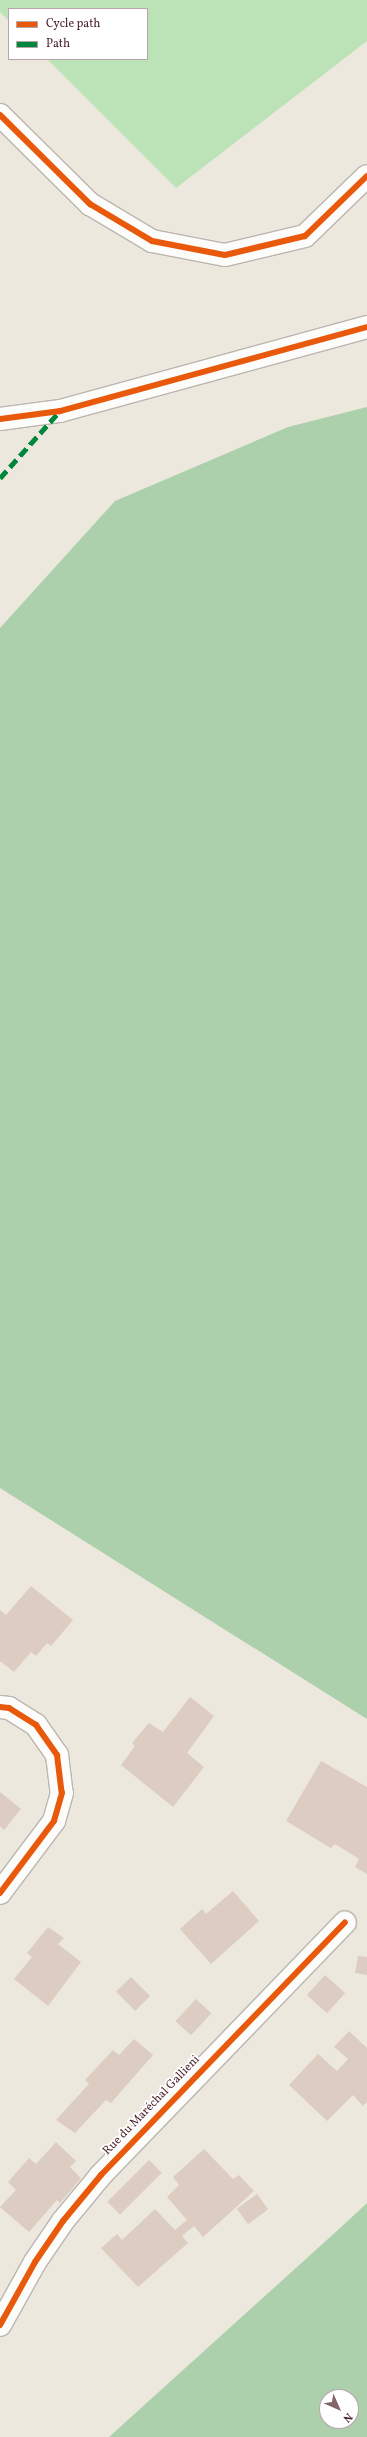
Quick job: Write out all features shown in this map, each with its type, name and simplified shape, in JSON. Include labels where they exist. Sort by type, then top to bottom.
[{"type":"street","points":[[0,116],[90,204],[152,241],[225,255],[305,236],[367,176]]},
{"type":"street","points":[[0,419],[60,411],[367,327]]},
{"type":"street","points":[[0,1707],[10,1708],[36,1725],[57,1755],[62,1793],[54,1821],[0,1893]]},
{"type":"street","name":"Rue du Maréchal Gallieni","points":[[0,2325],[39,2256],[63,2221],[101,2175],[345,1922]]},
{"type":"green space","points":[[0,0],[367,0],[367,41],[176,188],[48,60],[148,60],[148,8],[8,8],[8,20],[0,12]]},
{"type":"green space","points":[[367,407],[367,1719],[0,1488],[0,628],[115,501],[288,427]]},
{"type":"green space","points":[[367,2203],[367,2437],[109,2437],[339,2229]]},
{"type":"building","points":[[31,1586],[73,1620],[51,1646],[47,1643],[36,1656],[31,1652],[14,1672],[0,1661],[0,1610],[6,1615]]},
{"type":"building","points":[[190,1697],[214,1716],[187,1753],[204,1767],[173,1807],[121,1765],[135,1746],[132,1743],[149,1723],[163,1732]]},
{"type":"building","points":[[321,1761],[367,1787],[367,1874],[355,1867],[359,1859],[335,1844],[331,1848],[286,1821]]},
{"type":"building","points":[[0,1792],[21,1809],[4,1830],[0,1826]]},
{"type":"building","points":[[233,1891],[259,1921],[211,1964],[180,1929],[202,1909],[206,1914]]},
{"type":"building","points":[[48,1927],[64,1938],[58,1944],[81,1962],[48,2006],[14,1979],[32,1957],[27,1953]]},
{"type":"building","points":[[358,1956],[367,1957],[367,1975],[355,1973]]},
{"type":"building","points":[[325,1975],[345,1993],[327,2013],[307,1995]]},
{"type":"building","points":[[131,1977],[150,1996],[135,2011],[116,1992]]},
{"type":"building","points":[[196,1999],[211,2013],[191,2035],[176,2021]]},
{"type":"building","points":[[349,2031],[367,2048],[367,2102],[363,2106],[353,2095],[327,2121],[289,2085],[318,2054],[337,2071],[348,2059],[334,2047]]},
{"type":"building","points":[[134,2039],[153,2055],[111,2103],[106,2100],[75,2133],[56,2120],[89,2084],[85,2080],[113,2050],[119,2055]]},
{"type":"building","points":[[56,2142],[76,2161],[70,2167],[81,2178],[60,2203],[57,2200],[29,2232],[0,2207],[16,2190],[8,2182],[29,2158],[36,2164]]},
{"type":"building","points":[[204,2149],[233,2179],[239,2175],[254,2191],[203,2237],[194,2226],[182,2236],[188,2243],[138,2287],[101,2248],[117,2234],[122,2240],[155,2209],[175,2230],[187,2220],[167,2197],[179,2185],[173,2177]]},
{"type":"building","points":[[149,2160],[162,2173],[120,2214],[107,2202]]},
{"type":"building","points":[[257,2194],[268,2209],[248,2224],[237,2209]]},
{"type":"marked path","points":[[0,478],[60,411]]},
{"type":"cycle path","points":[[0,115],[90,204],[152,241],[225,255],[305,236],[367,176]]},
{"type":"cycle path","points":[[0,419],[60,411],[367,327]]},
{"type":"cycle path","points":[[0,1707],[9,1708],[36,1725],[57,1755],[62,1793],[54,1821],[0,1893]]},
{"type":"cycle path","points":[[0,2325],[35,2262],[63,2221],[101,2175],[345,1922]]}]
